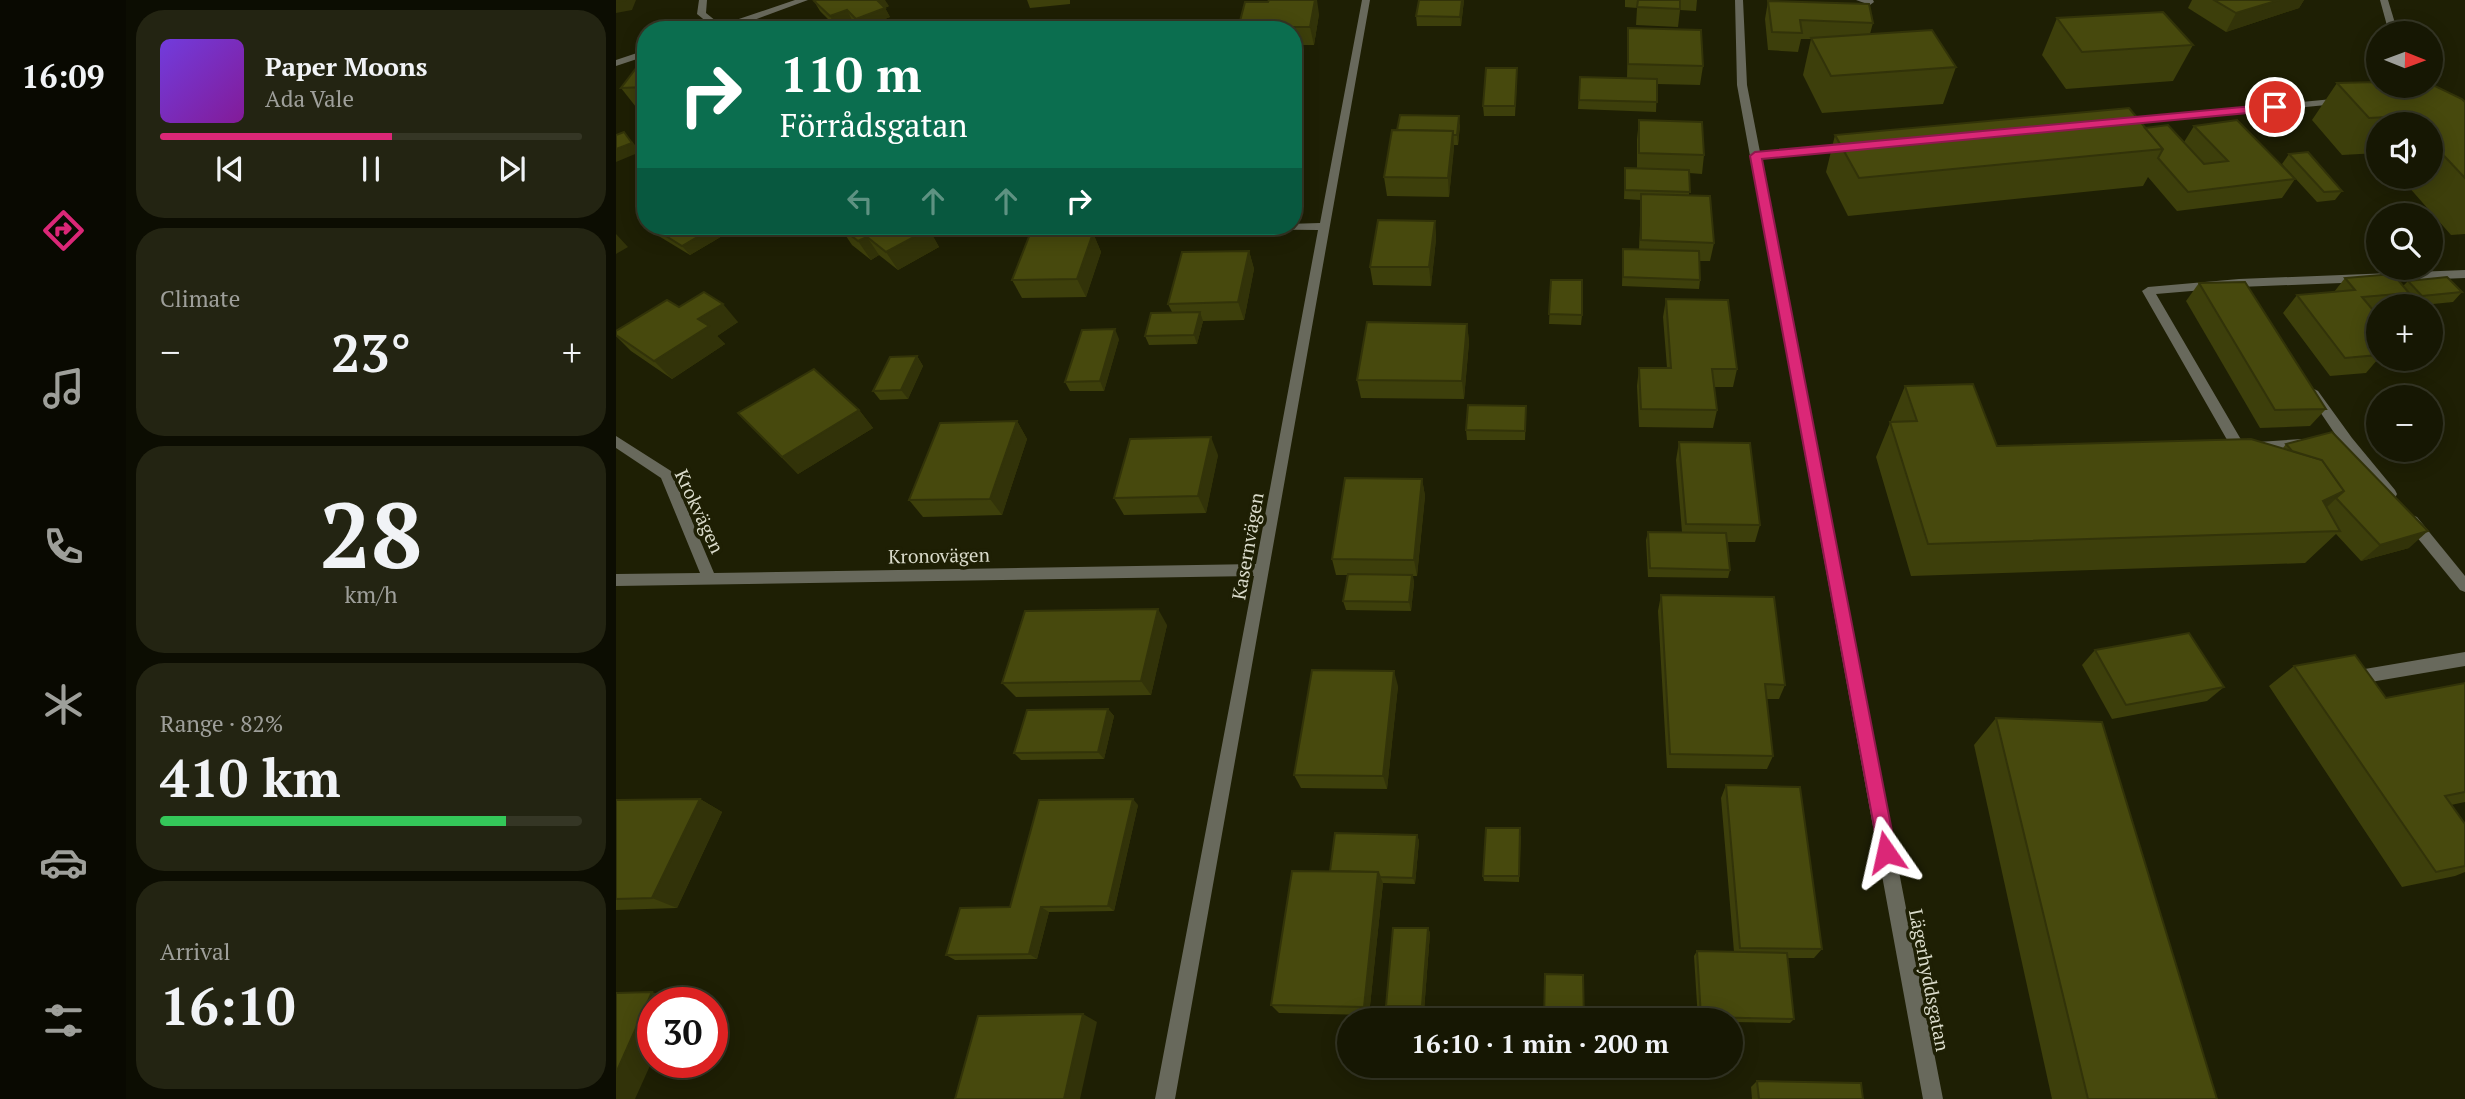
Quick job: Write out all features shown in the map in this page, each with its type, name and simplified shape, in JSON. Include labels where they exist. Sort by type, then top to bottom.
[{"type":"street","points":[[703,0],[701,14],[709,21]]},
{"type":"street","points":[[742,21],[804,0]]},
{"type":"street","name":"Kasernvägen","points":[[1165,1099],[1366,0]]},
{"type":"street","name":"Lägerhyddsgatan","points":[[1739,0],[1742,85],[1933,1099]]},
{"type":"street","points":[[1860,0],[1870,2]]},
{"type":"street","points":[[2384,0],[2390,21]]},
{"type":"street","points":[[616,63],[637,56]]},
{"type":"street","points":[[2108,123],[2358,100]]},
{"type":"street","points":[[1755,156],[1863,146]]},
{"type":"street","points":[[1302,227],[1325,227]]},
{"type":"street","points":[[2347,441],[2239,448],[2148,291],[2239,283],[2465,274]]},
{"type":"street","points":[[2239,283],[2246,294]]},
{"type":"street","points":[[2308,385],[2347,441],[2465,586]]},
{"type":"street","name":"Krokvägen","points":[[616,441],[666,475],[709,578]]},
{"type":"street","name":"Kronovägen","points":[[616,580],[1262,570]]},
{"type":"street","points":[[2347,679],[2465,659]]},
{"type":"building","points":[[877,0],[885,8],[856,19],[847,10],[830,16],[814,1]]},
{"type":"building","points":[[1315,0],[1310,27],[1302,27],[1302,21],[1240,21],[1245,2]]},
{"type":"building","points":[[1419,0],[1462,0],[1460,17],[1416,16]]},
{"type":"building","points":[[1638,0],[1680,0],[1680,9],[1637,7]]},
{"type":"building","points":[[2214,0],[2279,0],[2236,13]]},
{"type":"building","points":[[1768,1],[1869,4],[1873,23],[1800,20],[1802,33],[1772,32]]},
{"type":"building","points":[[2163,12],[2193,45],[2082,52],[2057,18]]},
{"type":"building","points":[[1628,28],[1701,30],[1703,66],[1628,64]]},
{"type":"building","points":[[1932,30],[1956,67],[1831,76],[1811,38]]},
{"type":"building","points":[[637,67],[637,87],[621,88]]},
{"type":"building","points":[[1486,68],[1517,68],[1515,106],[1483,106]]},
{"type":"building","points":[[1580,77],[1657,79],[1657,102],[1579,100]]},
{"type":"building","points":[[2366,82],[2366,98],[2443,98],[2443,90],[2462,99],[2465,102],[2465,178],[2443,155],[2443,112],[2366,112],[2366,115],[2337,83]]},
{"type":"building","points":[[2129,108],[2163,149],[1859,178],[1835,135]]},
{"type":"building","points":[[1400,115],[1459,116],[1457,135],[1453,135],[1453,131],[1397,130]]},
{"type":"building","points":[[1639,120],[1702,122],[1704,155],[1639,153]]},
{"type":"building","points":[[2237,120],[2295,179],[2188,192],[2158,158],[2163,149],[2145,128],[2168,125],[2204,164],[2228,161],[2194,126]]},
{"type":"building","points":[[1392,130],[1453,131],[1448,178],[1384,177]]},
{"type":"building","points":[[624,132],[632,143],[616,149],[616,135]]},
{"type":"building","points":[[2308,152],[2342,191],[2324,192],[2289,154]]},
{"type":"building","points":[[1625,168],[1689,170],[1690,192],[1625,190]]},
{"type":"building","points":[[1641,194],[1710,196],[1714,243],[1641,240]]},
{"type":"building","points":[[1378,220],[1435,221],[1429,267],[1370,267]]},
{"type":"building","points":[[664,235],[701,235],[682,246]]},
{"type":"building","points":[[850,235],[918,235],[886,252],[867,237],[858,241]]},
{"type":"building","points":[[1030,235],[1092,235],[1077,279],[1012,280]]},
{"type":"building","points":[[1623,249],[1699,251],[1700,280],[1623,277]]},
{"type":"building","points":[[1249,251],[1238,302],[1168,304],[1182,252]]},
{"type":"building","points":[[2366,276],[2366,280],[2398,280],[2409,293],[2366,294],[2366,297],[2362,297],[2366,302],[2366,356],[2345,358],[2297,295],[2355,290],[2345,278]]},
{"type":"building","points":[[2447,277],[2462,292],[2420,294],[2408,281],[2443,280]]},
{"type":"building","points":[[1551,280],[1582,280],[1582,315],[1549,314]]},
{"type":"building","points":[[2245,282],[2326,409],[2275,410],[2199,283]]},
{"type":"building","points":[[704,292],[723,304],[698,319],[709,326],[654,361],[616,335],[616,331],[667,300],[679,307]]},
{"type":"building","points":[[1666,299],[1728,300],[1737,369],[1712,369],[1717,410],[1641,409],[1639,368],[1671,368]]},
{"type":"building","points":[[1200,312],[1194,335],[1145,336],[1151,313]]},
{"type":"building","points":[[1367,322],[1467,324],[1462,381],[1357,380]]},
{"type":"building","points":[[1115,329],[1100,381],[1065,382],[1082,330]]},
{"type":"building","points":[[917,356],[901,390],[873,391],[890,357]]},
{"type":"building","points":[[814,369],[859,410],[782,457],[738,413]]},
{"type":"building","points":[[1973,384],[1997,446],[2251,439],[2322,460],[2344,491],[2323,501],[2340,531],[1928,544],[1890,422],[1917,421],[1905,386]]},
{"type":"building","points":[[1468,405],[1526,406],[1525,431],[1466,430]]},
{"type":"building","points":[[1017,421],[990,499],[909,500],[940,423]]},
{"type":"building","points":[[2332,432],[2428,531],[2380,545],[2336,498],[2344,491],[2322,460],[2292,451],[2286,444]]},
{"type":"building","points":[[1211,437],[1198,496],[1114,498],[1130,439]]},
{"type":"building","points":[[1679,442],[1750,443],[1760,525],[1686,524]]},
{"type":"building","points":[[1345,478],[1422,479],[1414,560],[1332,559]]},
{"type":"building","points":[[1648,532],[1726,533],[1730,570],[1650,568]]},
{"type":"building","points":[[1348,574],[1412,575],[1409,602],[1343,601]]},
{"type":"building","points":[[1661,595],[1774,597],[1785,685],[1765,684],[1773,756],[1670,754]]},
{"type":"building","points":[[1158,609],[1141,681],[1002,683],[1025,611]]},
{"type":"building","points":[[2189,633],[2224,687],[2126,705],[2095,650]]},
{"type":"building","points":[[2355,655],[2386,698],[2465,683],[2465,792],[2445,796],[2465,824],[2465,866],[2436,872],[2294,666]]},
{"type":"building","points":[[1312,670],[1394,671],[1383,776],[1294,775]]},
{"type":"building","points":[[1108,709],[1098,752],[1014,753],[1027,710]]},
{"type":"building","points":[[1996,718],[2102,722],[2217,1099],[2088,1099]]},
{"type":"building","points":[[1726,785],[1800,787],[1822,949],[1740,948]]},
{"type":"building","points":[[700,799],[652,898],[616,899],[616,800]]},
{"type":"building","points":[[1133,799],[1108,906],[1041,907],[1029,954],[946,955],[960,908],[1010,907],[1039,800]]},
{"type":"building","points":[[1486,828],[1520,828],[1519,876],[1483,876]]},
{"type":"building","points":[[1335,833],[1417,835],[1413,878],[1380,877],[1378,872],[1330,871]]},
{"type":"building","points":[[1292,871],[1378,872],[1364,1007],[1271,1005]]},
{"type":"building","points":[[1393,928],[1428,928],[1422,1006],[1386,1006]]},
{"type":"building","points":[[1697,951],[1787,953],[1794,1019],[1743,1018],[1743,1008],[1700,1008]]},
{"type":"building","points":[[1545,974],[1583,975],[1584,1008],[1544,1008]]},
{"type":"building","points":[[637,992],[637,1026],[616,1073],[616,993]]},
{"type":"building","points":[[1083,1014],[1064,1099],[955,1099],[978,1016]]},
{"type":"building","points":[[1757,1081],[1861,1083],[1863,1099],[1759,1099]]},
{"type":"route","points":[[1886,852],[1755,156],[2275,107]]}]
